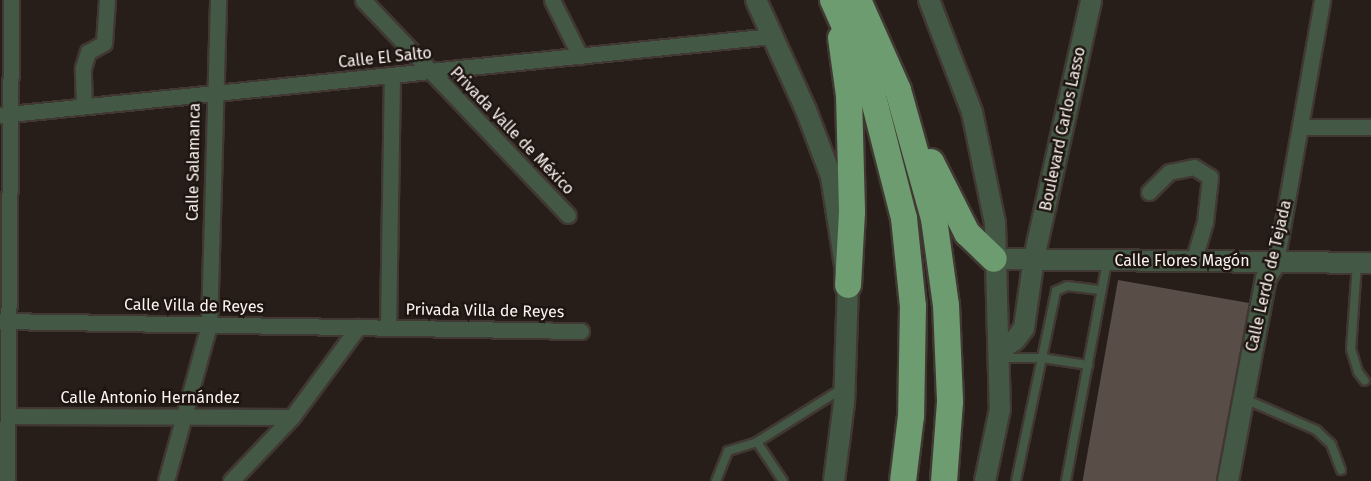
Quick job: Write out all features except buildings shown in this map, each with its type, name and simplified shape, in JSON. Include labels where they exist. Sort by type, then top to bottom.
[{"type":"highway","points":[[843,3],[898,90],[967,233],[994,259]]},
{"type":"highway","points":[[843,3],[849,96],[852,212],[848,285]]},
{"type":"highway","points":[[843,3],[869,81],[904,218],[913,306],[911,416],[903,481]]},
{"type":"highway","points":[[898,90],[934,219],[946,305],[950,402],[944,481]]},
{"type":"street","points":[[84,105],[83,68],[88,52],[104,43],[107,0]]},
{"type":"street","name":"Calle Salamanca","points":[[166,481],[209,325],[213,93],[218,0]]},
{"type":"street","name":"Privada Valle de México","points":[[363,0],[568,215]]},
{"type":"street","points":[[552,0],[580,56]]},
{"type":"street","points":[[756,0],[831,176],[848,285],[844,387],[834,481]]},
{"type":"street","points":[[928,0],[972,112],[994,223],[999,409],[985,481]]},
{"type":"street","name":"Boulevard Carlos Lasso","points":[[999,354],[1016,340],[1024,328],[1034,258],[1091,0]]},
{"type":"street","name":"Calle Lerdo de Tejada","points":[[1241,481],[1276,284],[1276,262],[1322,0]]},
{"type":"street","points":[[7,481],[6,114],[11,6]]},
{"type":"street","name":"Calle El Salto","points":[[6,114],[773,36]]},
{"type":"street","points":[[388,328],[392,75]]},
{"type":"street","points":[[1300,127],[1371,126]]},
{"type":"street","points":[[1149,192],[1169,172],[1194,167],[1210,177],[1205,222],[1193,262]]},
{"type":"street","name":"Calle Flores Magón","points":[[994,259],[1364,263]]},
{"type":"street","name":"Calle Lerdo de Tejada","points":[[1228,481],[1266,278],[1276,262]]},
{"type":"street","name":"Calle Villa de Reyes","points":[[5,321],[388,328]]},
{"type":"street","points":[[231,481],[292,417],[358,327]]},
{"type":"street","name":"Privada Villa de Reyes","points":[[388,328],[581,331]]},
{"type":"street","name":"Calle Antonio Hernández","points":[[8,416],[185,414],[292,417]]},
{"type":"lane","points":[[1066,481],[1107,261]]},
{"type":"lane","points":[[1364,263],[1351,349],[1358,372],[1365,381]]},
{"type":"lane","points":[[1016,481],[1056,291],[1067,286],[1102,290]]},
{"type":"lane","points":[[999,354],[1088,365]]},
{"type":"lane","points":[[727,481],[717,479],[728,451],[757,442],[844,387]]},
{"type":"lane","points":[[1254,403],[1317,430],[1331,444],[1341,470]]},
{"type":"lane","points":[[757,442],[783,481]]}]
